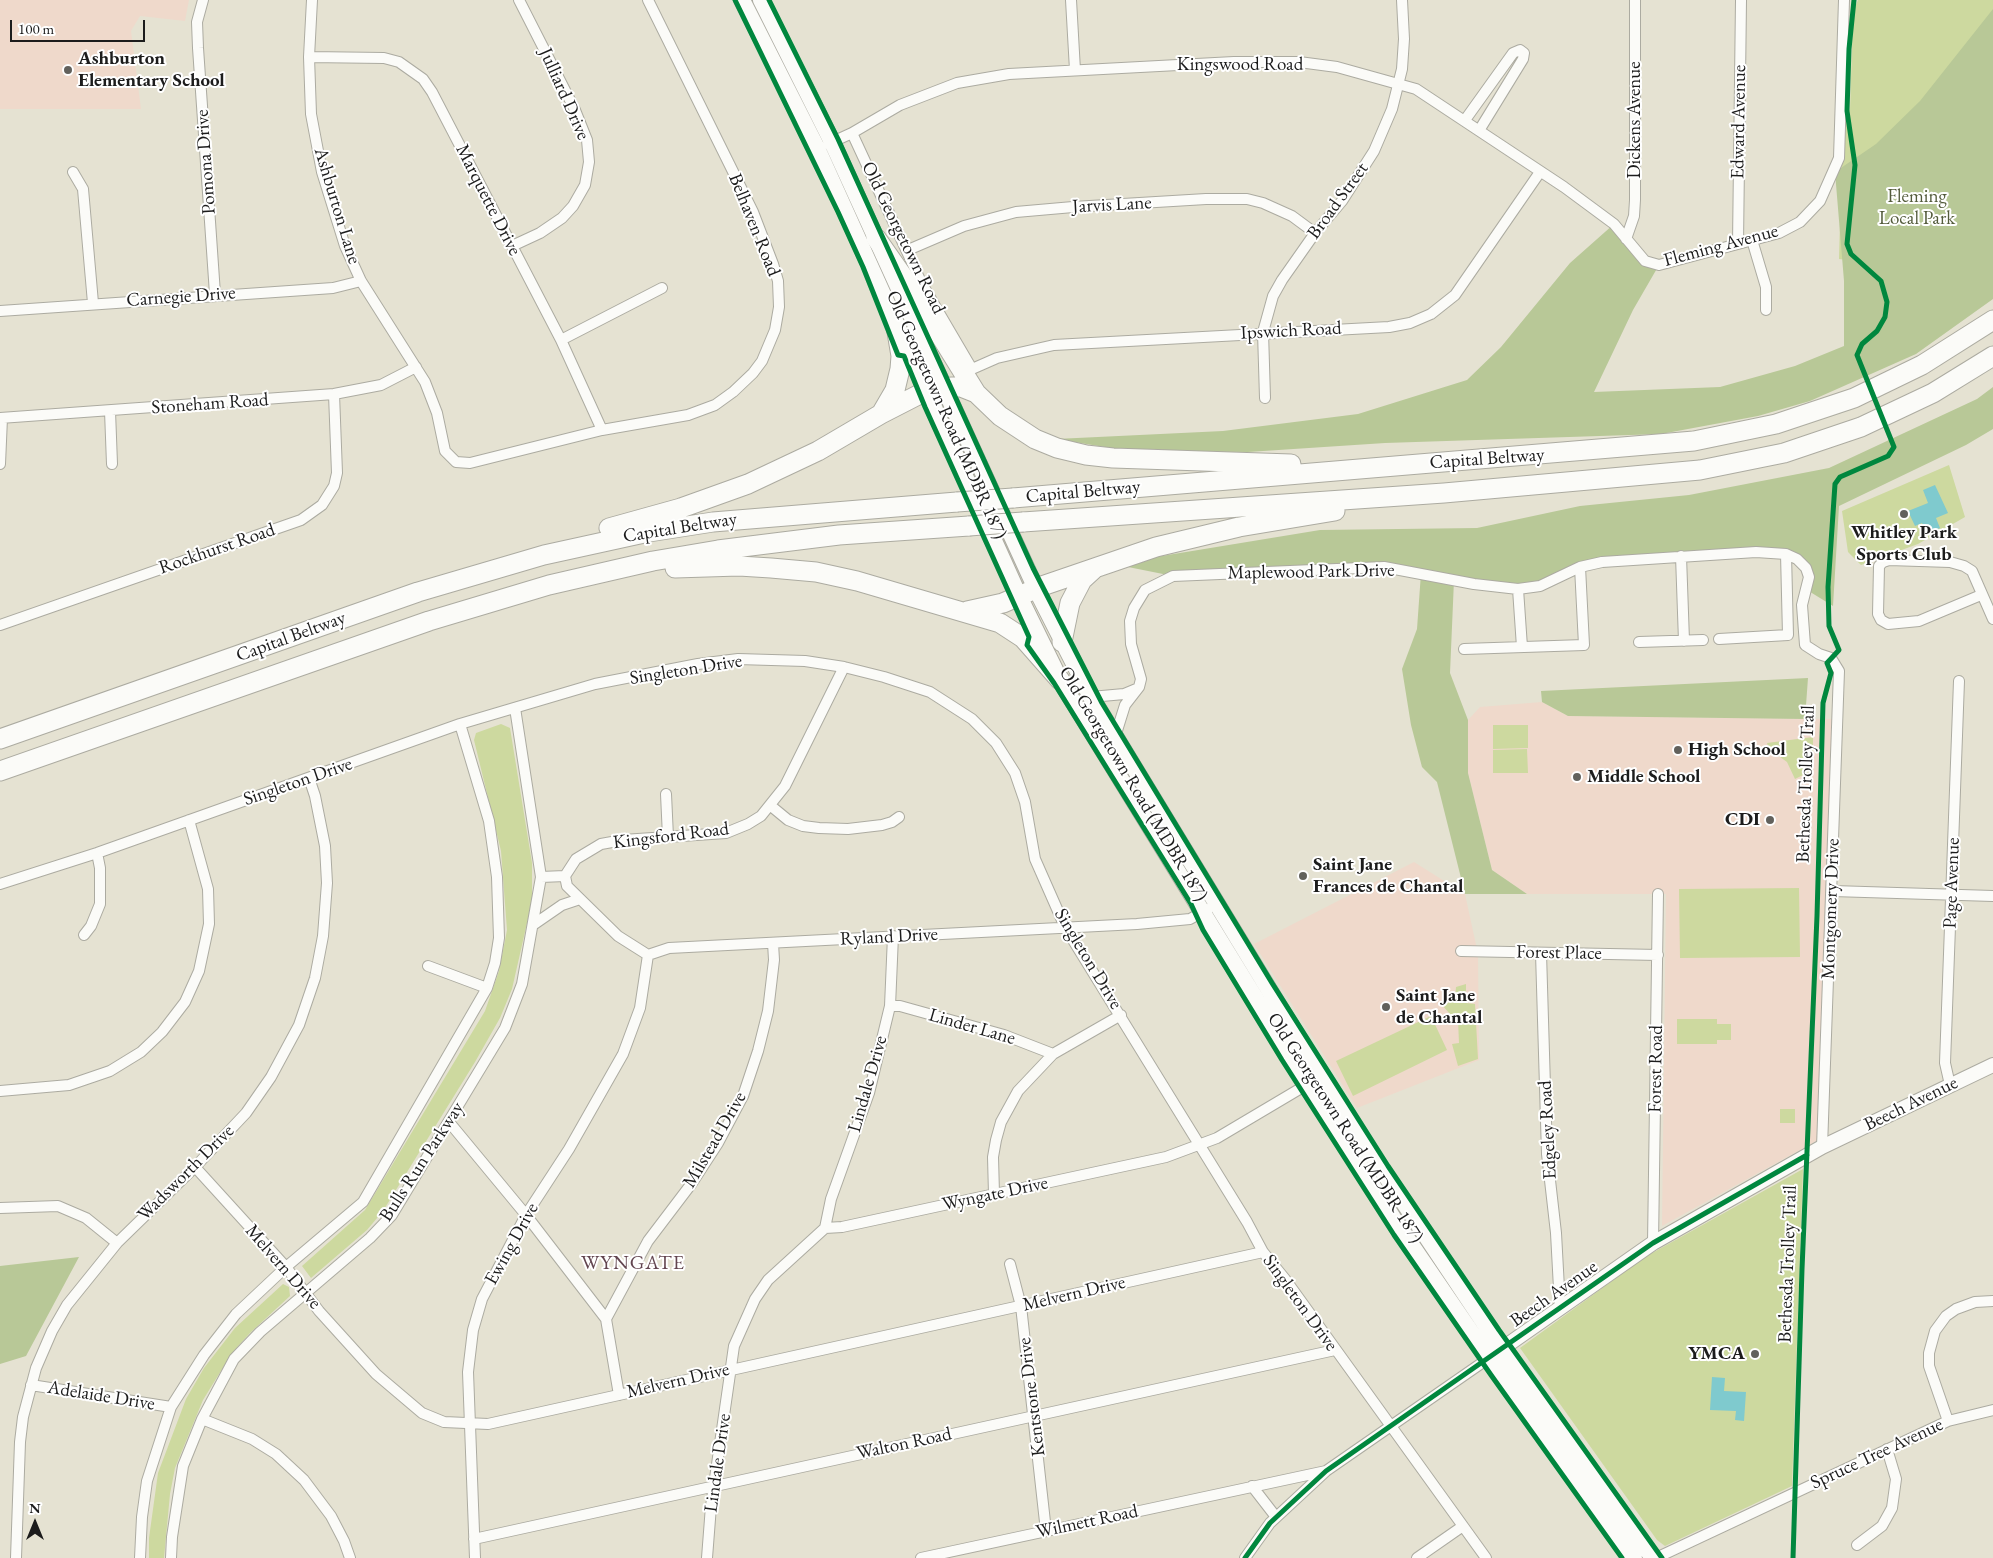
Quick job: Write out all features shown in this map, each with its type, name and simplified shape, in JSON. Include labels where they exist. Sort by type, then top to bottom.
[{"type":"highway","points":[[876,238],[911,288],[976,393],[1005,420],[1035,439],[1057,448],[1086,456],[1255,464],[1441,463]]},
{"type":"highway","name":"Capital Beltway","points":[[0,739],[418,592],[544,555],[649,532],[712,522],[778,515],[1013,498],[1694,441],[1776,424],[1854,398],[1887,383],[1956,346],[1993,320]]},
{"type":"highway","points":[[881,414],[895,390],[900,369],[901,356],[896,326]]},
{"type":"highway","name":"Capital Beltway","points":[[0,771],[429,621],[549,585],[653,561],[718,550],[839,535],[1444,493],[1653,476],[1700,470],[1784,453],[1824,441],[1898,410],[1942,388],[1993,356]]},
{"type":"highway","points":[[418,592],[540,548],[712,498],[784,468],[881,414],[935,390],[961,387],[976,393]]},
{"type":"highway","points":[[963,611],[988,608],[1097,566],[1156,547],[1239,527],[1444,493]]},
{"type":"highway","points":[[549,585],[669,569],[738,566],[816,572],[857,581],[963,611],[1000,624],[1020,635],[1060,680]]},
{"type":"highway","points":[[1062,642],[1070,603],[1082,580],[1097,566]]},
{"type":"main road","name":"Old Georgetown Road","points":[[742,0],[876,238],[935,390],[1027,592],[1060,680],[1209,908],[1314,1080],[1495,1354],[1634,1558]]},
{"type":"main road","name":"Old Georgetown Road","points":[[761,0],[824,145],[896,326],[935,390]]},
{"type":"main road","name":"Old Georgetown Road","points":[[1027,592],[1062,642],[1209,908]]},
{"type":"main road","name":"Old Georgetown Road","points":[[1495,1354],[1548,1415],[1655,1558]]},
{"type":"street","name":"Pomona Drive","points":[[203,0],[197,22],[197,39],[215,294]]},
{"type":"street","name":"Ashburton Lane","points":[[312,0],[309,57],[311,114],[322,172],[345,246],[361,281],[425,382],[437,413],[445,451]]},
{"type":"street","name":"Julliard Drive","points":[[512,246],[540,233],[562,218],[573,206],[585,185],[589,162],[587,140],[575,110],[519,0]]},
{"type":"street","name":"Belhaven Road","points":[[445,451],[456,462],[470,463],[602,430],[688,415],[714,405],[733,392],[762,361],[775,330],[778,307],[778,281],[773,264],[753,212],[648,0]]},
{"type":"street","points":[[1071,0],[1075,70]]},
{"type":"street","name":"Broad Street","points":[[1265,398],[1262,332],[1273,296],[1315,233],[1342,201],[1374,151],[1392,109],[1400,83],[1404,39],[1402,0]]},
{"type":"street","name":"Dickens Avenue","points":[[1626,239],[1634,216],[1634,0]]},
{"type":"street","name":"Edward Avenue","points":[[1738,244],[1741,0]]},
{"type":"street","name":"Fleming Avenue","points":[[1626,239],[1645,261],[1659,265],[1779,234],[1800,222],[1820,202],[1835,172],[1839,158],[1844,0]]},
{"type":"street","points":[[1465,120],[1512,53],[1520,50],[1524,53],[1524,59],[1480,129]]},
{"type":"street","name":"Marquette Drive","points":[[309,57],[384,58],[399,62],[423,79],[432,92],[561,340],[602,430]]},
{"type":"street","name":"Kingswood Road","points":[[824,145],[852,133],[900,105],[958,83],[1009,74],[1234,62],[1299,62],[1337,67],[1416,89],[1480,129],[1614,224],[1626,239]]},
{"type":"street","name":"Old Georgetown Road","points":[[852,133],[908,250],[921,282],[972,369]]},
{"type":"street","points":[[73,172],[83,189],[93,303]]},
{"type":"street","name":"Ipswich Road","points":[[972,369],[998,358],[1054,344],[1389,327],[1410,323],[1431,314],[1455,295],[1540,172]]},
{"type":"street","name":"Jarvis Lane","points":[[908,250],[964,226],[1016,212],[1206,199],[1246,199],[1264,203],[1292,216],[1315,233]]},
{"type":"street","points":[[1752,240],[1766,287],[1766,310]]},
{"type":"street","name":"Carnegie Drive","points":[[0,311],[93,303],[169,300],[215,294],[333,288],[361,281]]},
{"type":"street","points":[[561,340],[662,288]]},
{"type":"street","name":"Stoneham Road","points":[[1,418],[334,394],[381,385],[416,367]]},
{"type":"street","name":"Rockhurst Road","points":[[0,625],[301,520],[322,505],[334,486],[337,473],[334,394]]},
{"type":"street","points":[[110,411],[112,464]]},
{"type":"street","points":[[0,464],[1,418]]},
{"type":"street","name":"Maplewood Park Drive","points":[[1139,687],[1141,679],[1130,634],[1134,608],[1145,590],[1173,576],[1384,567],[1474,584],[1518,589],[1540,586],[1580,567],[1602,562],[1756,552],[1786,554]]},
{"type":"street","points":[[1719,639],[1788,635],[1786,554]]},
{"type":"street","name":"Montgomery Drive","points":[[1786,554],[1802,563],[1809,577],[1802,605],[1805,645],[1819,654],[1832,658],[1839,671],[1833,892],[1822,1147]]},
{"type":"street","points":[[1681,556],[1684,640]]},
{"type":"street","points":[[1981,595],[1919,621],[1888,624],[1881,620],[1878,614],[1879,566],[1886,560],[1950,562],[1972,571],[1993,619]]},
{"type":"street","points":[[1464,649],[1584,645],[1580,567]]},
{"type":"street","points":[[1518,589],[1522,647]]},
{"type":"street","points":[[1639,642],[1703,640]]},
{"type":"street","name":"Singleton Drive","points":[[0,884],[97,853],[460,724],[595,684],[698,664],[738,659],[805,661],[844,667],[884,676],[930,692],[972,719],[996,743],[1015,773],[1025,802],[1035,859],[1065,927],[1248,1222],[1262,1252],[1392,1427],[1486,1558]]},
{"type":"street","name":"Kingsford Road","points":[[565,876],[576,860],[601,844],[623,840],[726,833],[748,824],[770,806],[785,786],[844,667]]},
{"type":"street","name":"Page Avenue","points":[[1950,1085],[1945,1063],[1959,681]]},
{"type":"street","points":[[1091,697],[1124,694],[1139,687]]},
{"type":"street","points":[[1115,737],[1126,705],[1139,687]]},
{"type":"street","name":"Bulls Run Parkway","points":[[172,1558],[172,1537],[184,1466],[202,1418],[234,1359],[260,1332],[370,1238],[392,1215],[505,1028],[522,984],[541,877],[515,708]]},
{"type":"street","name":"Bulls Run Parkway","points":[[140,1558],[142,1517],[147,1481],[171,1407],[204,1355],[236,1314],[286,1267],[363,1202],[487,988],[495,963],[499,938],[497,876],[489,821],[476,770],[460,724]]},
{"type":"street","name":"Wadsworth Drive","points":[[16,1558],[20,1442],[31,1385],[42,1352],[67,1305],[117,1243],[195,1167],[246,1113],[271,1077],[299,1025],[315,978],[323,936],[326,883],[325,846],[315,796],[309,778]]},
{"type":"street","points":[[666,794],[668,837]]},
{"type":"street","points":[[770,806],[788,820],[803,826],[820,828],[848,829],[882,825],[892,822],[899,817]]},
{"type":"street","points":[[0,1091],[69,1085],[110,1070],[142,1052],[162,1032],[185,1002],[199,971],[209,924],[208,889],[189,820]]},
{"type":"street","points":[[84,935],[91,926],[100,904],[100,868],[97,853]]},
{"type":"street","points":[[541,877],[565,876],[567,886],[618,936],[648,955]]},
{"type":"street","points":[[1833,892],[1993,896]]},
{"type":"street","name":"Forest Road","points":[[1653,1243],[1658,894]]},
{"type":"street","points":[[533,925],[562,905],[580,899]]},
{"type":"street","name":"Ryland Drive","points":[[648,955],[669,948],[1190,919],[1209,908]]},
{"type":"street","name":"Lindale Drive","points":[[825,1228],[831,1199],[869,1093],[890,1006],[893,936]]},
{"type":"street","name":"Milstead Drive","points":[[606,1318],[648,1241],[692,1183],[718,1143],[743,1096],[768,1011],[774,960],[773,943]]},
{"type":"street","name":"Forest Place","points":[[1461,951],[1658,955]]},
{"type":"street","name":"Edgeley Road","points":[[1541,953],[1547,1154],[1556,1233],[1560,1307]]},
{"type":"street","name":"Ewing Drive","points":[[475,1558],[468,1372],[472,1330],[482,1298],[526,1215],[569,1149],[623,1054],[640,1008],[648,955]]},
{"type":"street","points":[[428,966],[487,988]]},
{"type":"street","name":"Linder Lane","points":[[890,1006],[900,1006],[1004,1035],[1053,1054]]},
{"type":"street","points":[[994,1194],[993,1157],[1001,1122],[1018,1091],[1053,1054],[1121,1015]]},
{"type":"street","name":"Beech Avenue","points":[[1246,1558],[1276,1518],[1326,1470],[1392,1427],[1653,1243],[1822,1147],[1993,1065]]},
{"type":"street","name":"Wyngate Drive","points":[[825,1228],[842,1227],[1166,1157],[1217,1138],[1314,1080]]},
{"type":"street","points":[[449,1122],[526,1215],[606,1318],[619,1395]]},
{"type":"street","name":"Melvern Drive","points":[[195,1167],[286,1267],[376,1374],[422,1413],[444,1422],[469,1424],[488,1424],[1262,1252]]},
{"type":"street","points":[[0,1208],[58,1206],[86,1218],[117,1243]]},
{"type":"street","points":[[732,1369],[734,1346],[754,1299],[774,1274],[825,1228]]},
{"type":"street","name":"Kentstone Drive","points":[[1010,1264],[1020,1306],[1035,1416],[1046,1531]]},
{"type":"street","points":[[1948,1421],[1929,1366],[1929,1353],[1935,1331],[1946,1316],[1956,1309],[1975,1302],[1993,1300]]},
{"type":"street","name":"Walton Road","points":[[474,1539],[1335,1350]]},
{"type":"street","name":"Lindale Drive","points":[[707,1558],[714,1486],[732,1369]]},
{"type":"street","name":"Adelaide Drive","points":[[31,1385],[171,1407]]},
{"type":"street","name":"Spruce Tree Avenue","points":[[1655,1558],[1948,1421],[1993,1410]]},
{"type":"street","points":[[202,1418],[252,1439],[276,1454],[304,1480],[331,1516],[344,1541],[350,1558]]},
{"type":"street","points":[[1857,1546],[1882,1526],[1892,1508],[1896,1479],[1887,1449]]},
{"type":"street","name":"Wilmett Road","points":[[921,1558],[1326,1470]]},
{"type":"street","points":[[1252,1486],[1276,1518]]},
{"type":"street","points":[[1417,1558],[1463,1526]]},
{"type":"shaded area","name":"Ashburton Elementary School","points":[[0,0],[189,0],[185,21],[140,16],[131,31],[141,109],[0,109]]},
{"type":"shaded area","points":[[1542,702],[1568,716],[1832,719],[1818,1140],[1662,1226],[1666,894],[1527,894],[1492,870],[1468,773],[1468,720],[1480,707]]},
{"type":"shaded area","name":"Saint Jane de Chantal","points":[[1414,862],[1465,894],[1478,954],[1479,1060],[1357,1108],[1254,944]]},
{"type":"green space","name":"Fleming Local Park","points":[[1858,0],[1993,0],[1993,261],[1855,261],[1839,259],[1843,110],[1850,110],[1853,12]]},
{"type":"green space","points":[[1993,9],[1993,299],[1916,354],[1810,401],[1758,416],[1661,434],[1385,443],[1248,452],[1129,451],[1056,439],[1223,431],[1358,414],[1467,380],[1501,347],[1570,263],[1614,224],[1645,261],[1659,265],[1633,310],[1594,392],[1720,387],[1795,366],[1844,346],[1844,281],[1835,172],[1876,144],[1920,101]]},
{"type":"green space","points":[[1993,387],[1993,429],[1966,445],[1839,506],[1833,606],[1807,590],[1809,577],[1786,554],[1602,562],[1540,586],[1454,580],[1450,673],[1468,720],[1468,773],[1492,870],[1527,894],[1465,894],[1437,782],[1422,767],[1411,725],[1402,669],[1417,629],[1421,573],[1384,567],[1173,576],[1113,564],[1320,530],[1477,528],[1580,506],[1689,495],[1829,468],[1977,399]]},
{"type":"green space","name":"Whitley Park Sports Club","points":[[1949,465],[1965,517],[1918,544],[1861,565],[1848,552],[1842,511]]},
{"type":"green space","points":[[1808,678],[1805,719],[1568,716],[1542,702],[1541,691]]},
{"type":"green space","points":[[501,724],[510,728],[532,863],[532,901],[512,989],[500,1018],[475,1062],[383,1211],[367,1230],[311,1278],[302,1266],[365,1210],[485,1011],[499,971],[507,930],[501,851],[474,740],[476,733]]},
{"type":"green space","points":[[1493,725],[1528,725],[1528,748],[1493,749]]},
{"type":"green space","points":[[1813,737],[1813,752],[1806,754],[1813,770],[1795,779],[1787,762],[1769,749],[1767,743]]},
{"type":"green space","points":[[1527,749],[1528,773],[1493,773],[1493,750]]},
{"type":"green space","points":[[1799,888],[1800,957],[1680,958],[1679,889]]},
{"type":"green space","points":[[1466,984],[1466,1003],[1475,1004],[1478,1059],[1458,1066],[1452,1044],[1459,1043],[1458,1020],[1445,1018],[1450,1014],[1442,1005],[1455,998],[1456,987]]},
{"type":"green space","points":[[1431,1016],[1447,1050],[1353,1096],[1336,1061]]},
{"type":"green space","points":[[1677,1019],[1717,1019],[1717,1024],[1731,1024],[1731,1040],[1717,1040],[1717,1044],[1677,1044]]},
{"type":"green space","points":[[1780,1109],[1795,1109],[1795,1123],[1780,1123]]},
{"type":"green space","points":[[1803,1169],[1792,1486],[1665,1546],[1657,1540],[1520,1348],[1645,1257]]},
{"type":"green space","points":[[79,1257],[26,1356],[0,1364],[0,1266]]},
{"type":"green space","points":[[283,1284],[289,1287],[290,1296],[250,1333],[232,1353],[203,1400],[175,1468],[170,1494],[164,1558],[149,1558],[149,1538],[158,1473],[186,1399],[204,1368],[235,1328]]},
{"type":"water","points":[[1935,485],[1948,513],[1936,518],[1940,528],[1927,533],[1922,523],[1915,526],[1908,511],[1928,503],[1923,490]]},
{"type":"water","points":[[1712,1377],[1725,1378],[1724,1391],[1746,1392],[1744,1421],[1735,1420],[1736,1411],[1710,1410]]},
{"type":"cycle path","name":"Old Georgetown Road (MDBR 187)","points":[[735,0],[838,212],[863,267],[898,355],[904,356],[925,407],[1029,637],[1027,645],[1054,683],[1191,904],[1203,930],[1282,1060],[1394,1235],[1622,1558]]},
{"type":"cycle path","name":"Old Georgetown Road (MDBR 187)","points":[[769,0],[838,139],[1033,568],[1102,703],[1272,983],[1388,1166],[1499,1330],[1662,1558]]},
{"type":"cycle path","name":"Bethesda Trolley Trail","points":[[1793,1558],[1823,703],[1831,673],[1827,663],[1839,650],[1829,626],[1828,587],[1835,484],[1840,477],[1888,456],[1894,447],[1857,355],[1862,344],[1877,331],[1885,317],[1887,302],[1881,281],[1851,254],[1847,244],[1855,165],[1847,111],[1849,49],[1854,0]]},
{"type":"cycle path","points":[[1245,1558],[1270,1523],[1326,1471],[1653,1243],[1807,1155]]},
{"type":"place","name":"Ashburton Elementary School","points":[[68,70]]},
{"type":"place","name":"Whitley Park Sports Club","points":[[1904,514]]},
{"type":"place","name":"High School","points":[[1678,750]]},
{"type":"place","name":"Middle School","points":[[1577,777]]},
{"type":"place","name":"CDI","points":[[1770,820]]},
{"type":"place","name":"Saint Jane Frances de Chantal","points":[[1303,876]]},
{"type":"place","name":"Saint Jane de Chantal","points":[[1386,1007]]},
{"type":"place","name":"YMCA","points":[[1755,1354]]},
{"type":"district","name":"WYNGATE","points":[[633,1264]]}]
